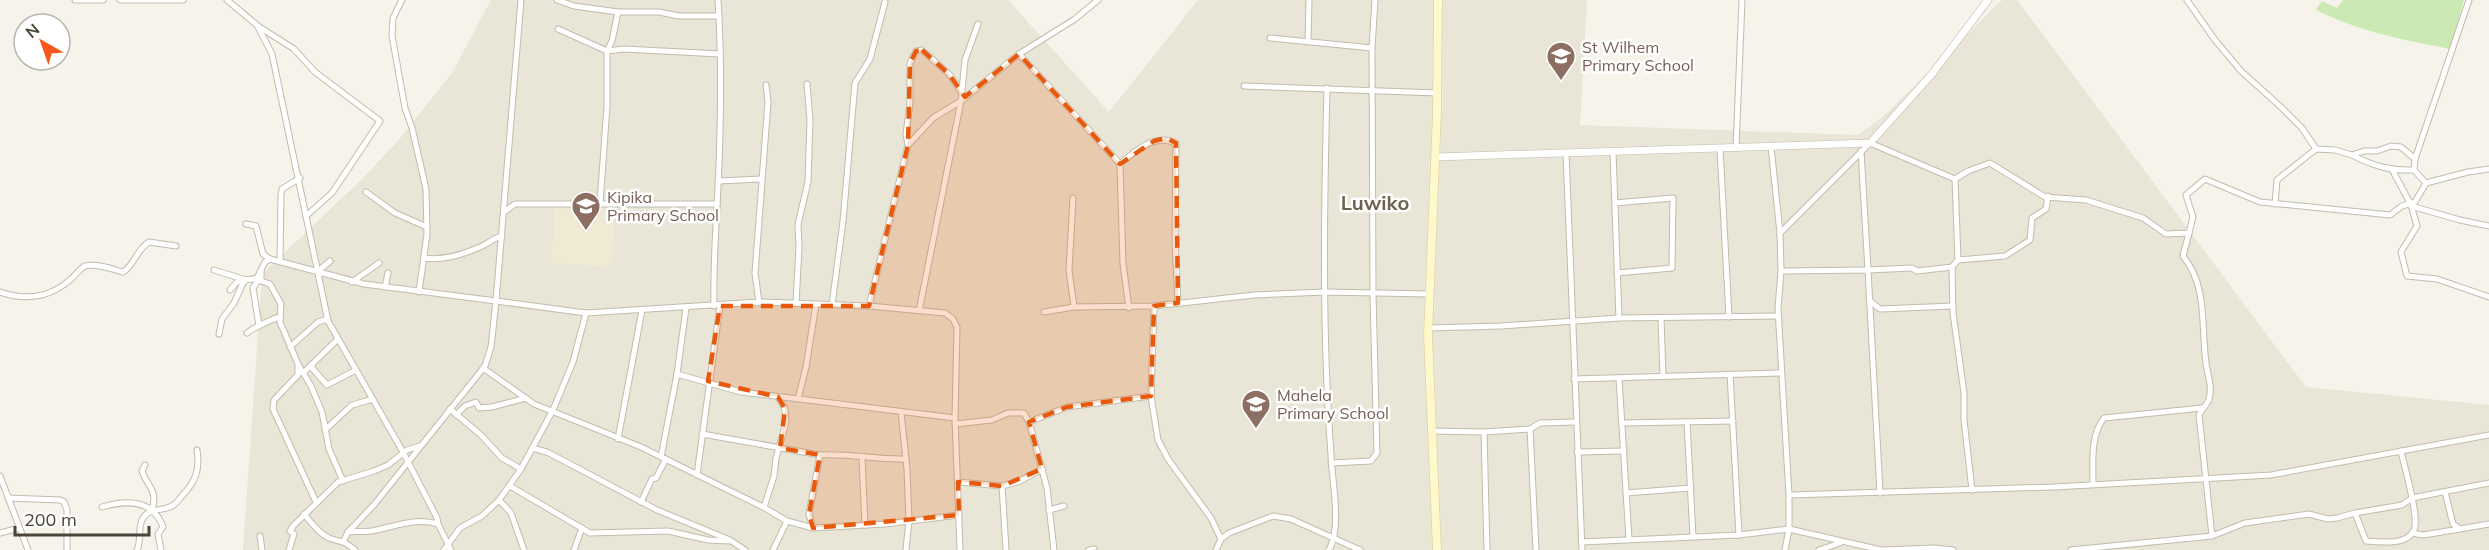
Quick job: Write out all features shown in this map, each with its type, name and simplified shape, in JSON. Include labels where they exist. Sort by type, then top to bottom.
[{"type":"main road","points":[[1437,550],[1428,328],[1436,157],[1438,0]]},
{"type":"street","points":[[75,0],[103,0]]},
{"type":"street","points":[[120,0],[183,0]]},
{"type":"street","points":[[227,0],[257,25],[294,50],[315,72],[380,122],[332,193],[306,216]]},
{"type":"street","points":[[402,0],[393,18],[392,36],[405,108],[426,189],[427,227],[419,292]]},
{"type":"street","points":[[344,540],[348,532],[373,506],[483,368],[491,347],[521,0]]},
{"type":"street","points":[[557,0],[574,6],[618,12],[659,12],[678,16],[719,15]]},
{"type":"street","points":[[697,474],[717,306],[713,267],[718,181],[720,54],[718,0]]},
{"type":"street","points":[[908,146],[933,118],[960,101],[1019,54],[1075,19],[1098,0]]},
{"type":"street","points":[[1308,42],[1310,0]]},
{"type":"street","points":[[1331,463],[1371,461],[1377,453],[1373,294],[1372,48],[1376,0]]},
{"type":"street","points":[[1737,148],[1742,0]]},
{"type":"street","points":[[1780,232],[1870,143],[1932,74],[1988,0]]},
{"type":"street","points":[[2187,0],[2215,40],[2241,71],[2302,128],[2316,149]]},
{"type":"street","points":[[2426,183],[2414,170],[2415,159],[2469,0]]},
{"type":"street","points":[[832,305],[843,221],[844,187],[855,83],[870,59],[885,2]]},
{"type":"street","points":[[600,203],[607,51],[612,42],[618,12]]},
{"type":"street","points":[[919,311],[962,92],[965,60],[978,24]]},
{"type":"street","points":[[257,25],[272,54],[328,319],[408,460],[437,518],[447,548]]},
{"type":"street","points":[[558,29],[607,51],[624,49],[720,54]]},
{"type":"street","points":[[1270,38],[1372,48]]},
{"type":"street","points":[[869,306],[908,146],[906,134],[910,103],[910,63],[916,51],[922,50],[949,74],[962,92]]},
{"type":"street","points":[[1019,54],[1120,164],[1123,264],[1129,308]]},
{"type":"street","points":[[796,303],[800,248],[798,224],[808,182],[810,120],[807,84]]},
{"type":"street","points":[[759,302],[755,273],[768,102],[766,85]]},
{"type":"street","points":[[1244,86],[1437,93]]},
{"type":"street","points":[[1327,88],[1325,292],[1335,540],[1329,550]]},
{"type":"street","points":[[1120,164],[1132,153],[1154,141],[1166,138],[1176,143],[1175,243],[1178,303]]},
{"type":"street","points":[[1436,157],[1870,143],[1955,179]]},
{"type":"street","points":[[1860,144],[1880,493]]},
{"type":"street","points":[[2352,155],[2391,146],[2401,147],[2415,159]]},
{"type":"street","points":[[1771,147],[1782,271],[1778,316],[1789,495],[1789,529],[1785,550]]},
{"type":"street","points":[[1720,149],[1728,317]]},
{"type":"street","points":[[2275,204],[2277,180],[2316,149],[2335,150],[2393,171],[2414,170]]},
{"type":"street","points":[[1613,152],[1619,318]]},
{"type":"street","points":[[1566,154],[1582,550]]},
{"type":"street","points":[[1955,179],[1968,171],[1990,163],[2044,197],[2086,200],[2143,218],[2166,234],[2189,233]]},
{"type":"street","points":[[2411,205],[2426,183],[2489,169]]},
{"type":"street","points":[[2393,171],[2411,205],[2417,226],[2401,252],[2408,276],[2437,279],[2489,297]]},
{"type":"street","points":[[280,262],[282,189],[300,178]]},
{"type":"street","points":[[718,181],[761,179]]},
{"type":"street","points":[[1955,179],[1958,260],[1952,267],[1953,306],[1964,393],[1964,420],[1972,490]]},
{"type":"street","points":[[2212,536],[2208,479],[2199,415],[2209,399],[2210,374],[2206,366],[2203,312],[2197,284],[2193,269],[2183,256],[2193,217],[2186,195],[2205,179],[2255,201],[2390,215],[2402,206],[2411,205],[2489,226]]},
{"type":"street","points":[[366,192],[395,213],[427,227]]},
{"type":"street","points":[[1958,260],[2005,256],[2030,240],[2032,218],[2046,209],[2048,196]]},
{"type":"street","points":[[1073,198],[1069,270],[1074,307]]},
{"type":"street","points":[[1615,203],[1673,198],[1672,268],[1617,273]]},
{"type":"street","points":[[504,212],[514,204],[717,204]]},
{"type":"street","points":[[246,224],[256,226],[263,254],[270,259],[352,282],[496,302],[586,313],[759,302],[869,306],[945,313],[953,319],[957,327],[955,421],[960,550]]},
{"type":"street","points":[[424,258],[438,260],[451,258],[502,236]]},
{"type":"street","points":[[0,292],[20,298],[35,298],[64,285],[80,269],[87,266],[123,272],[127,270],[137,252],[149,242],[176,246]]},
{"type":"street","points":[[259,326],[253,288],[259,280],[265,262],[270,259]]},
{"type":"street","points":[[317,272],[330,261]]},
{"type":"street","points":[[352,282],[379,263]]},
{"type":"street","points":[[1782,271],[1912,268],[1917,271],[1952,267]]},
{"type":"street","points":[[214,270],[270,284],[279,300],[280,317],[290,347],[322,412],[329,449],[343,481]]},
{"type":"street","points":[[385,287],[388,273]]},
{"type":"street","points":[[230,290],[237,282],[246,279]]},
{"type":"street","points":[[219,334],[222,319],[234,303],[246,279]]},
{"type":"street","points":[[1044,312],[1074,307],[1154,306],[1254,295],[1325,292],[1430,294]]},
{"type":"street","points":[[1870,301],[1880,309],[1953,306]]},
{"type":"street","points":[[798,399],[806,367],[816,304]]},
{"type":"street","points":[[1154,306],[1151,396],[1158,440],[1168,459],[1211,518],[1221,539]]},
{"type":"street","points":[[641,502],[652,479],[656,478],[664,458],[686,308]]},
{"type":"street","points":[[618,439],[642,310]]},
{"type":"street","points":[[447,548],[460,528],[482,516],[499,500],[521,469],[553,410],[573,362],[586,313]]},
{"type":"street","points":[[1428,328],[1502,326],[1619,318],[1778,316]]},
{"type":"street","points":[[247,333],[280,317]]},
{"type":"street","points":[[1661,318],[1663,376]]},
{"type":"street","points":[[290,347],[318,322],[328,319]]},
{"type":"street","points":[[268,323],[271,326],[276,324],[284,332]]},
{"type":"street","points":[[303,373],[338,339]]},
{"type":"street","points":[[298,364],[298,375],[274,400],[273,409],[316,502]]},
{"type":"street","points":[[312,364],[327,385],[356,370]]},
{"type":"street","points":[[483,368],[526,398],[664,458],[764,507],[786,521],[813,528],[959,515]]},
{"type":"street","points":[[1574,379],[1780,373]]},
{"type":"street","points":[[677,374],[741,392],[955,421],[992,420],[1008,413],[1024,413],[1029,422],[1042,469],[1053,550]]},
{"type":"street","points":[[1730,374],[1739,535]]},
{"type":"street","points":[[1619,378],[1629,539]]},
{"type":"street","points":[[1029,422],[1067,407],[1151,396]]},
{"type":"street","points":[[764,507],[774,476],[787,415],[778,397]]},
{"type":"street","points":[[456,415],[465,406],[476,402],[479,408],[492,407],[526,398]]},
{"type":"street","points":[[325,430],[352,405],[373,399]]},
{"type":"street","points":[[2093,484],[2096,440],[2099,426],[2104,418],[2202,408]]},
{"type":"street","points":[[450,410],[481,435],[502,458],[521,469]]},
{"type":"street","points":[[901,412],[909,520],[906,550]]},
{"type":"street","points":[[1622,423],[1733,421]]},
{"type":"street","points":[[1431,431],[1484,432],[1530,429],[1540,423],[1576,422]]},
{"type":"street","points":[[1687,422],[1693,537]]},
{"type":"street","points":[[1530,429],[1536,550]]},
{"type":"street","points":[[1484,432],[1487,550]]},
{"type":"street","points":[[702,434],[820,455],[847,453],[862,458],[906,459]]},
{"type":"street","points":[[1789,495],[1972,490],[2271,475],[2489,435]]},
{"type":"street","points":[[289,550],[294,534],[290,531],[316,502],[343,481],[388,465],[403,452],[424,443]]},
{"type":"street","points":[[532,448],[547,452],[641,502],[730,540],[745,550]]},
{"type":"street","points":[[137,550],[143,517],[152,511],[174,505],[191,487],[200,465],[197,450]]},
{"type":"street","points":[[1577,452],[1624,450]]},
{"type":"street","points":[[2401,451],[2412,498],[2415,528],[2412,533]]},
{"type":"street","points":[[813,528],[809,514],[820,455]]},
{"type":"street","points":[[862,458],[865,525]]},
{"type":"street","points":[[145,465],[142,471],[152,488],[155,500],[152,511]]},
{"type":"street","points":[[958,482],[1002,486],[1020,481],[1042,469]]},
{"type":"street","points":[[0,476],[28,550]]},
{"type":"street","points":[[2072,550],[2212,536],[2245,523],[2309,514],[2328,519],[2337,518],[2402,505],[2412,498],[2489,483]]},
{"type":"street","points":[[510,486],[590,532],[668,531],[708,540],[730,540]]},
{"type":"street","points":[[1002,486],[1006,550]]},
{"type":"street","points":[[1626,493],[1691,488]]},
{"type":"street","points":[[2445,492],[2453,524],[2460,529]]},
{"type":"street","points":[[8,498],[64,502],[67,510],[67,550]]},
{"type":"street","points":[[499,500],[512,513],[524,550]]},
{"type":"street","points":[[102,507],[123,501],[152,511],[160,518],[163,527],[158,534],[162,550]]},
{"type":"street","points":[[1049,510],[1064,506]]},
{"type":"street","points":[[2355,513],[2366,541],[2387,543],[2412,533],[2423,535],[2489,524]]},
{"type":"street","points":[[304,514],[319,532],[329,538],[344,540],[355,550]]},
{"type":"street","points":[[1216,550],[1221,539],[1229,533],[1273,516],[1291,519],[1360,550]]},
{"type":"street","points":[[348,532],[370,531],[395,524],[428,521],[438,524]]},
{"type":"street","points":[[773,550],[786,521]]},
{"type":"street","points":[[0,533],[19,528]]},
{"type":"street","points":[[574,550],[582,528]]},
{"type":"street","points":[[1581,542],[1739,535],[1789,529],[1882,550],[1934,548],[1953,550]]},
{"type":"street","points":[[260,536],[262,550]]},
{"type":"street","points":[[1819,550],[1842,542]]},
{"type":"highlighted area","points":[[922,50],[949,74],[965,97],[1019,54],[1120,164],[1154,141],[1166,138],[1176,143],[1178,303],[1154,306],[1151,396],[1067,407],[1029,422],[1042,469],[1002,486],[958,482],[959,515],[813,528],[809,514],[820,455],[780,448],[785,409],[778,397],[708,381],[720,306],[869,306],[908,145],[910,63],[916,51]]},
{"type":"shaded area","points":[[491,0],[1008,0],[1109,112],[1198,0],[1587,0],[1580,125],[1858,135],[1886,114],[2002,0],[2017,0],[2306,387],[2489,405],[2489,550],[243,550],[262,274],[362,179],[397,142],[452,73]]},
{"type":"shaded area","points":[[555,208],[615,213],[611,267],[551,263]]},
{"type":"green space","points":[[2343,0],[2464,0],[2450,49],[2365,29],[2316,10],[2322,1],[2337,8]]},
{"type":"place","name":"St Wilhem Primary School","points":[[1561,82]]},
{"type":"place","name":"Kipika Primary School","points":[[586,232]]},
{"type":"place","name":"Mahela Primary School","points":[[1256,430]]},
{"type":"district","name":"Luwiko","points":[[1375,203]]}]
